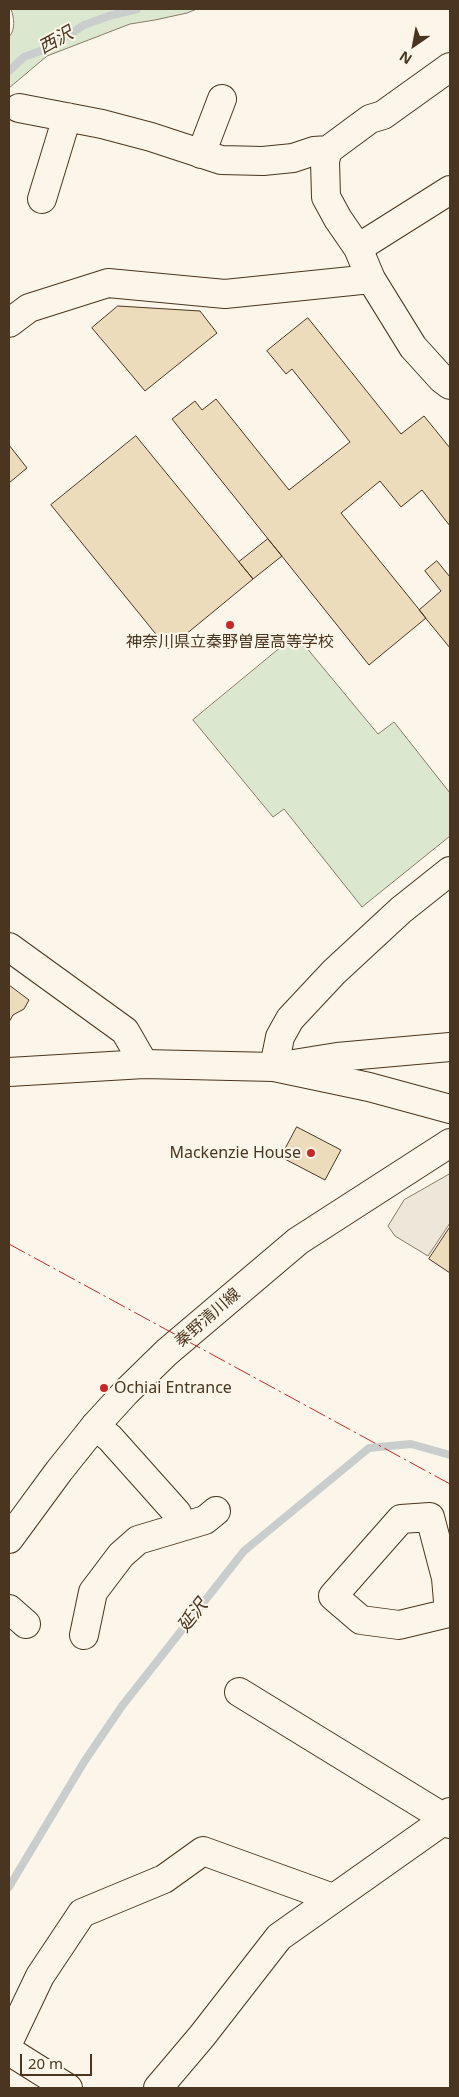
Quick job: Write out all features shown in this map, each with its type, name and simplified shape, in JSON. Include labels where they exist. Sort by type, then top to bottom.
[{"type":"main road","points":[[19,108],[102,124],[151,137],[221,160],[293,158],[314,151],[328,150],[370,119],[383,115],[450,67]]},
{"type":"main road","points":[[201,154],[222,99]]},
{"type":"main road","points":[[42,199],[67,117]]},
{"type":"main road","points":[[328,150],[325,161],[326,197],[338,219],[358,248],[371,279],[413,347],[442,379],[450,385]]},
{"type":"main road","points":[[358,248],[450,190]]},
{"type":"main road","points":[[9,322],[29,308],[108,283],[225,294],[371,279]]},
{"type":"main road","points":[[274,1068],[280,1037],[290,1019],[334,972],[450,871]]},
{"type":"main road","points":[[9,947],[125,1031],[144,1064]]},
{"type":"main road","points":[[274,1068],[337,1057],[450,1047]]},
{"type":"main road","points":[[9,1072],[144,1064],[274,1068],[369,1086],[450,1109]]},
{"type":"main road","name":"秦野清川線","points":[[9,1539],[95,1426],[167,1352],[298,1241],[450,1143]]},
{"type":"main road","points":[[95,1426],[110,1438],[177,1513],[182,1526]]},
{"type":"main road","points":[[84,1635],[93,1592],[113,1564],[138,1540],[205,1520],[216,1511]]},
{"type":"main road","points":[[430,1517],[448,1577],[449,1613],[399,1625],[362,1620],[333,1596],[401,1519],[430,1517]]},
{"type":"main road","points":[[158,2088],[202,2036],[279,1937],[449,1818],[239,1692]]},
{"type":"main road","points":[[9,2041],[40,1976],[82,1913],[164,1879],[203,1851],[333,1898]]},
{"type":"main road","points":[[9,2051],[68,2088]]},
{"type":"green space","points":[[11,9],[197,9],[187,13],[130,24],[47,56],[9,88],[9,37],[13,31],[14,23]]},
{"type":"green space","points":[[296,635],[378,734],[394,722],[450,793],[450,836],[362,907],[284,809],[273,817],[193,720]]},
{"type":"shaded area","points":[[450,1174],[450,1223],[428,1256],[395,1236],[388,1226],[404,1200]]},
{"type":"building","points":[[118,306],[200,311],[217,333],[145,391],[92,328]]},
{"type":"building","points":[[308,318],[401,434],[424,416],[450,448],[450,526],[422,490],[401,507],[380,481],[341,513],[426,618],[369,665],[172,419],[195,401],[202,410],[216,399],[289,490],[350,442],[292,369],[286,374],[267,351]]},
{"type":"building","points":[[136,436],[253,579],[168,649],[51,505]]},
{"type":"building","points":[[9,445],[27,468],[9,483]]},
{"type":"building","points":[[268,539],[282,556],[253,579],[239,562]]},
{"type":"building","points":[[437,561],[450,577],[450,648],[419,610],[441,591],[425,571]]},
{"type":"building","points":[[9,985],[29,1000],[24,1009],[13,1015],[9,1022]]},
{"type":"building","name":"Mackenzie House","points":[[297,1127],[341,1150],[325,1180],[281,1157]]},
{"type":"building","points":[[450,1227],[450,1273],[429,1259]]},
{"type":"waterway","name":"西沢","points":[[9,71],[24,57],[51,47],[84,25],[137,9]]},
{"type":"waterway","name":"延沢","points":[[9,1887],[84,1762],[122,1706],[244,1551],[369,1448],[411,1444],[450,1455]]},
{"type":"power","points":[[9,1244],[450,1484]]},
{"type":"place","name":"神奈川県立秦野曽屋高等学校","points":[[230,625]]},
{"type":"place","name":"Mackenzie House","points":[[311,1153]]},
{"type":"place","name":"Ochiai Entrance","points":[[104,1388]]}]
